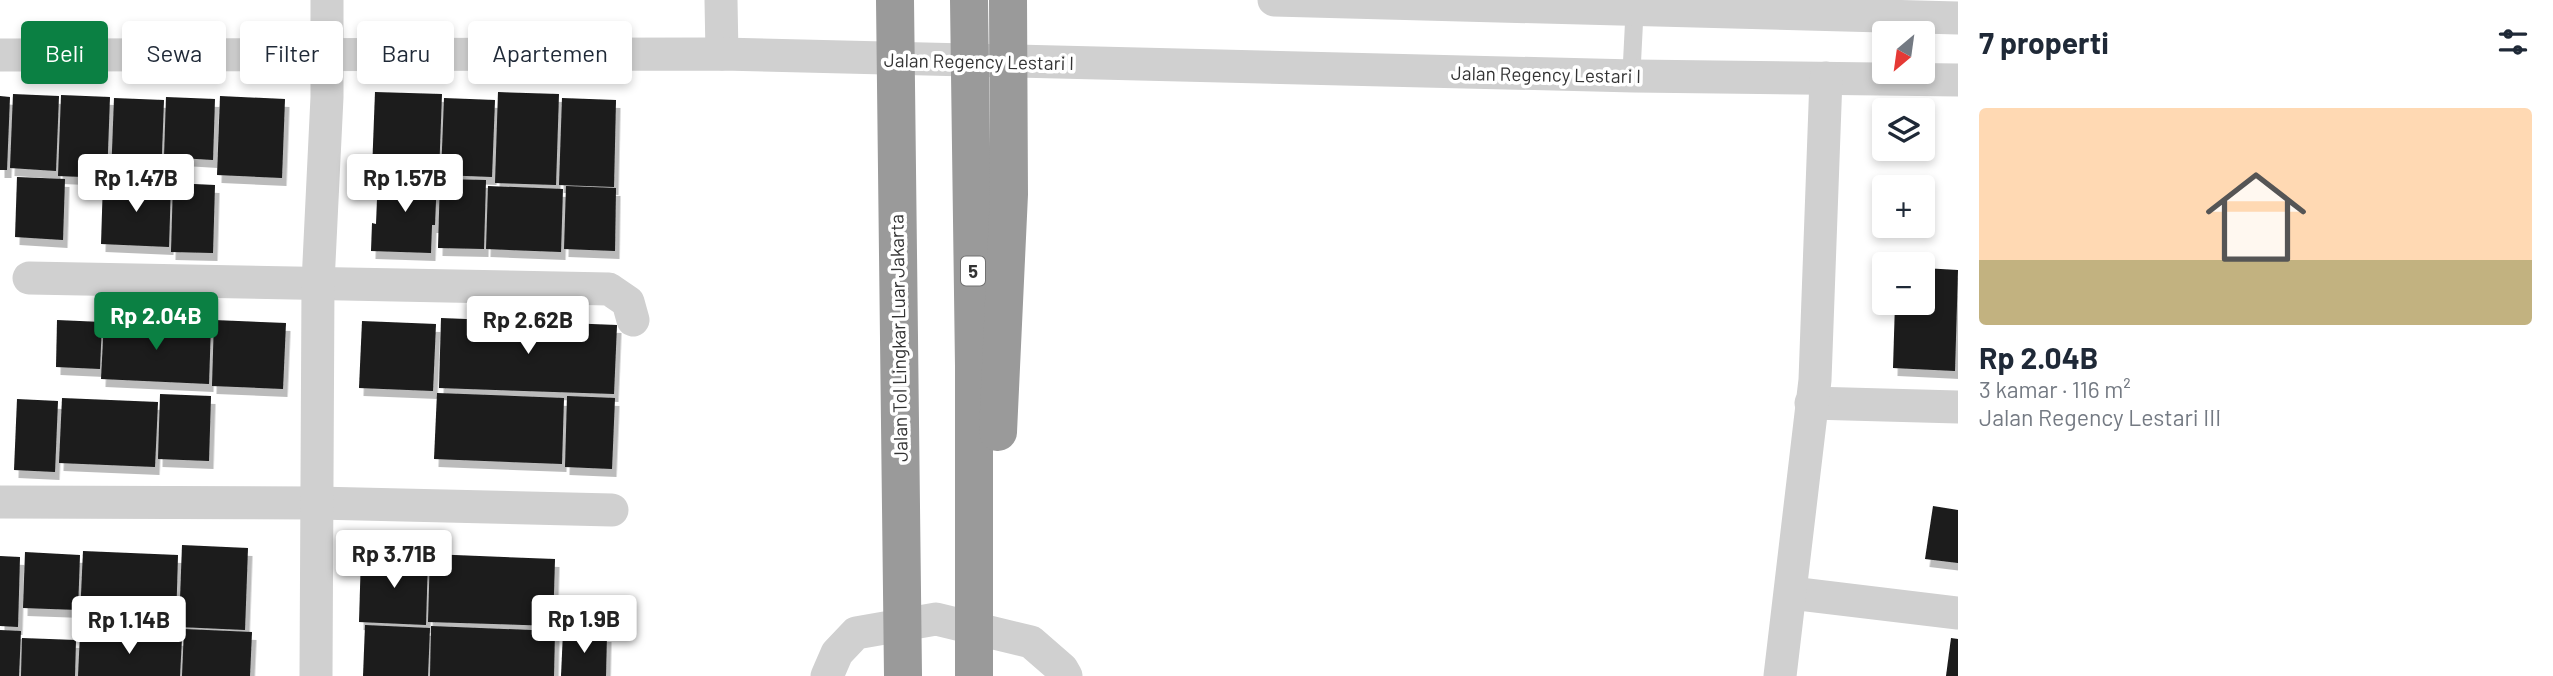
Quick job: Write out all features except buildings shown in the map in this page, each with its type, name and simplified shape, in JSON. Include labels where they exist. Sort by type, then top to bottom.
[{"type":"highway","name":"Jalan Tol Lingkar Luar Jakarta","points":[[895,0],[903,676]]},
{"type":"highway","name":"5","points":[[970,0],[974,676]]},
{"type":"highway","points":[[974,543],[996,461],[1008,207],[1008,0]]},
{"type":"street","points":[[1274,0],[1634,13],[1875,8],[1958,18]]},
{"type":"street","points":[[327,2],[327,21]]},
{"type":"street","points":[[720,3],[721,50]]},
{"type":"street","name":"Jalan Regency Lestari I","points":[[343,49],[721,50],[1633,69],[1826,78],[1958,80]]},
{"type":"street","name":"Jalan Regency Lestari I","points":[[0,55],[240,51]]},
{"type":"street","points":[[1780,676],[1815,380],[1826,78]]},
{"type":"street","points":[[316,676],[318,283],[327,84]]},
{"type":"street","points":[[29,278],[609,289],[628,302],[633,320]]},
{"type":"street","points":[[1811,402],[1958,407]]},
{"type":"street","points":[[0,502],[317,503],[612,510]]},
{"type":"street","points":[[1791,593],[1958,612]]},
{"type":"street","points":[[827,676],[837,653],[856,633],[936,619],[1031,642],[1062,669],[1066,676]]},
{"type":"lane","points":[[1633,69],[1634,13]]}]
